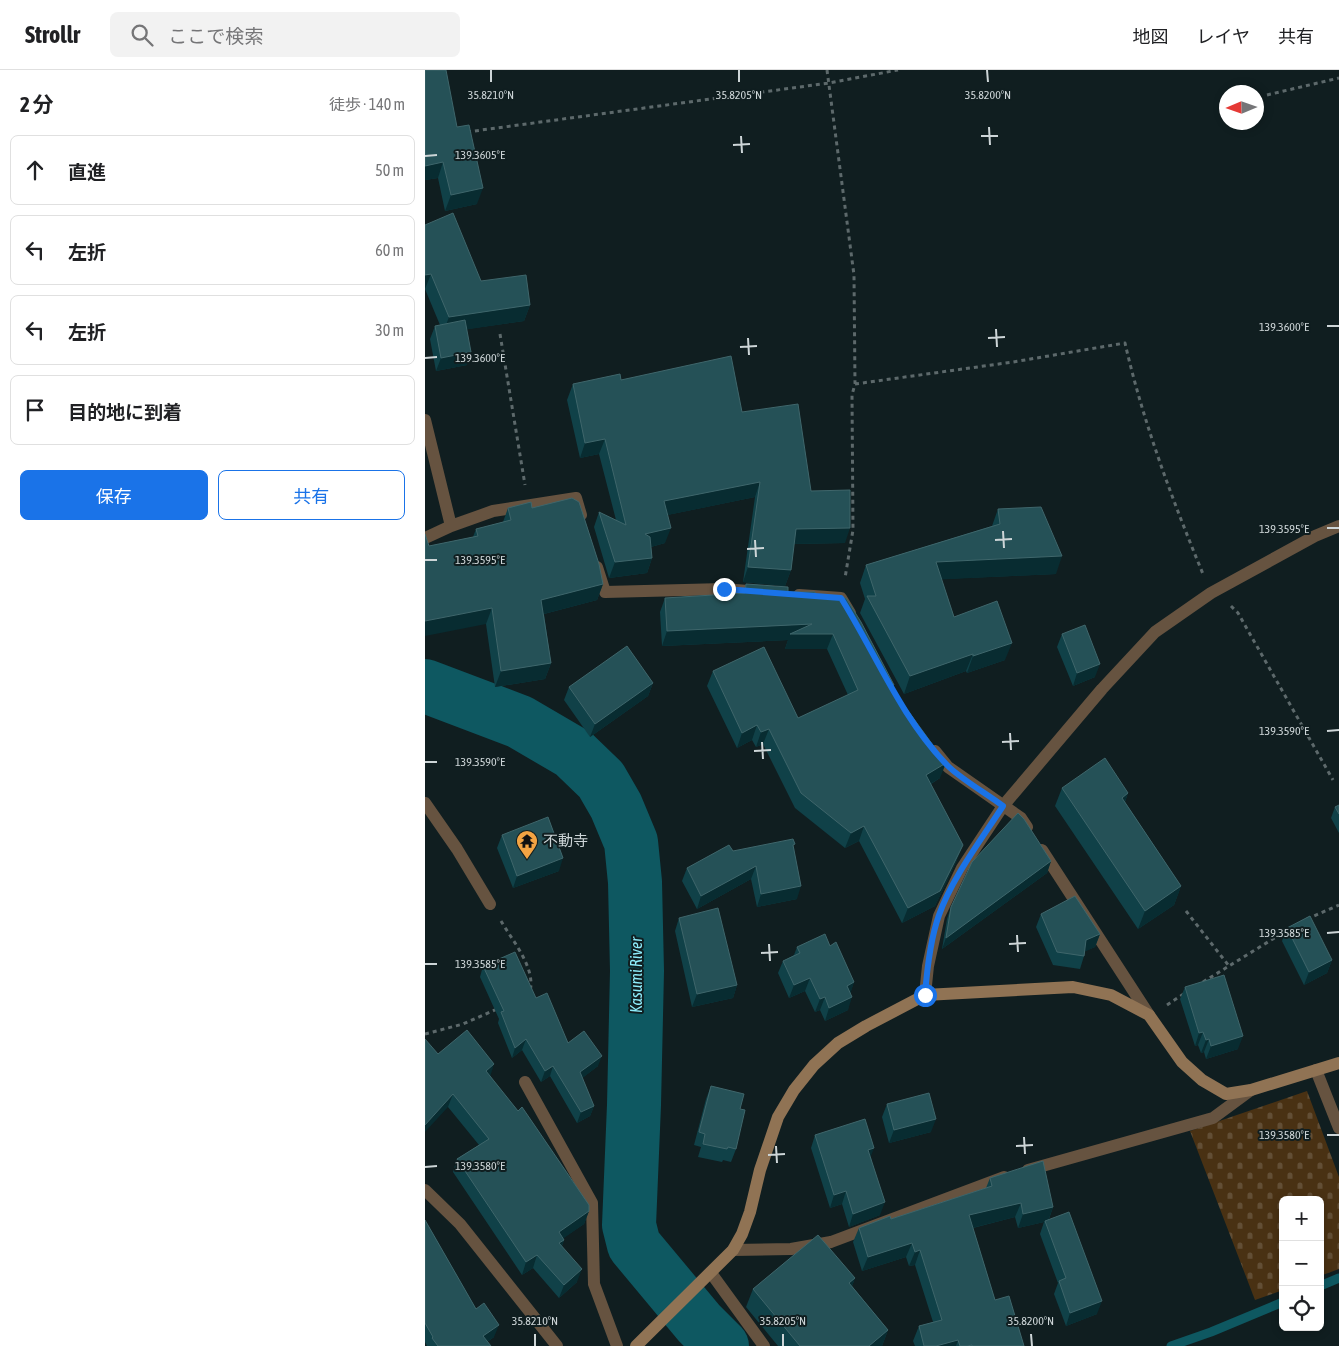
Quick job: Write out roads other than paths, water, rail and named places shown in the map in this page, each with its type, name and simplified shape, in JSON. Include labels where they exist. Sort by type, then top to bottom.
[{"type":"street","points":[[425,420],[451,526]]},
{"type":"street","points":[[425,538],[451,526],[493,511],[576,498],[585,526]]},
{"type":"street","points":[[925,995],[927,966],[939,916],[962,868],[1003,806],[1102,689],[1155,632],[1213,592],[1315,536],[1339,526]]},
{"type":"street","points":[[593,555],[605,592],[724,589],[841,598],[859,626]]},
{"type":"street","points":[[925,738],[948,766],[1021,818],[1149,1016],[1182,1062],[1202,1080],[1226,1094],[1251,1090],[1339,1063]]},
{"type":"street","points":[[425,803],[457,849],[491,904]]},
{"type":"street","points":[[637,1345],[733,1250],[751,1212],[760,1170],[778,1117],[794,1090],[814,1065],[838,1043],[925,995],[1073,987],[1111,995],[1149,1016]]},
{"type":"street","points":[[1316,1070],[1339,1128]]},
{"type":"street","points":[[525,1082],[592,1203],[594,1284],[617,1346]]},
{"type":"street","points":[[733,1250],[791,1249],[831,1242],[999,1178],[1213,1118],[1251,1090]]},
{"type":"street","points":[[425,1190],[460,1224],[557,1346]]},
{"type":"street","points":[[707,1277],[764,1346]]},
{"type":"waterway","name":"Kasumi River","points":[[425,686],[520,722],[573,753],[601,780],[616,806],[631,842],[635,882],[637,971],[629,1225],[634,1245],[699,1323],[722,1346]]},
{"type":"waterway","points":[[1324,1284],[1339,1278]]},
{"type":"waterway","points":[[1171,1346],[1211,1332],[1279,1304]]},
{"type":"place","name":"不動寺","points":[[527,860]]}]
